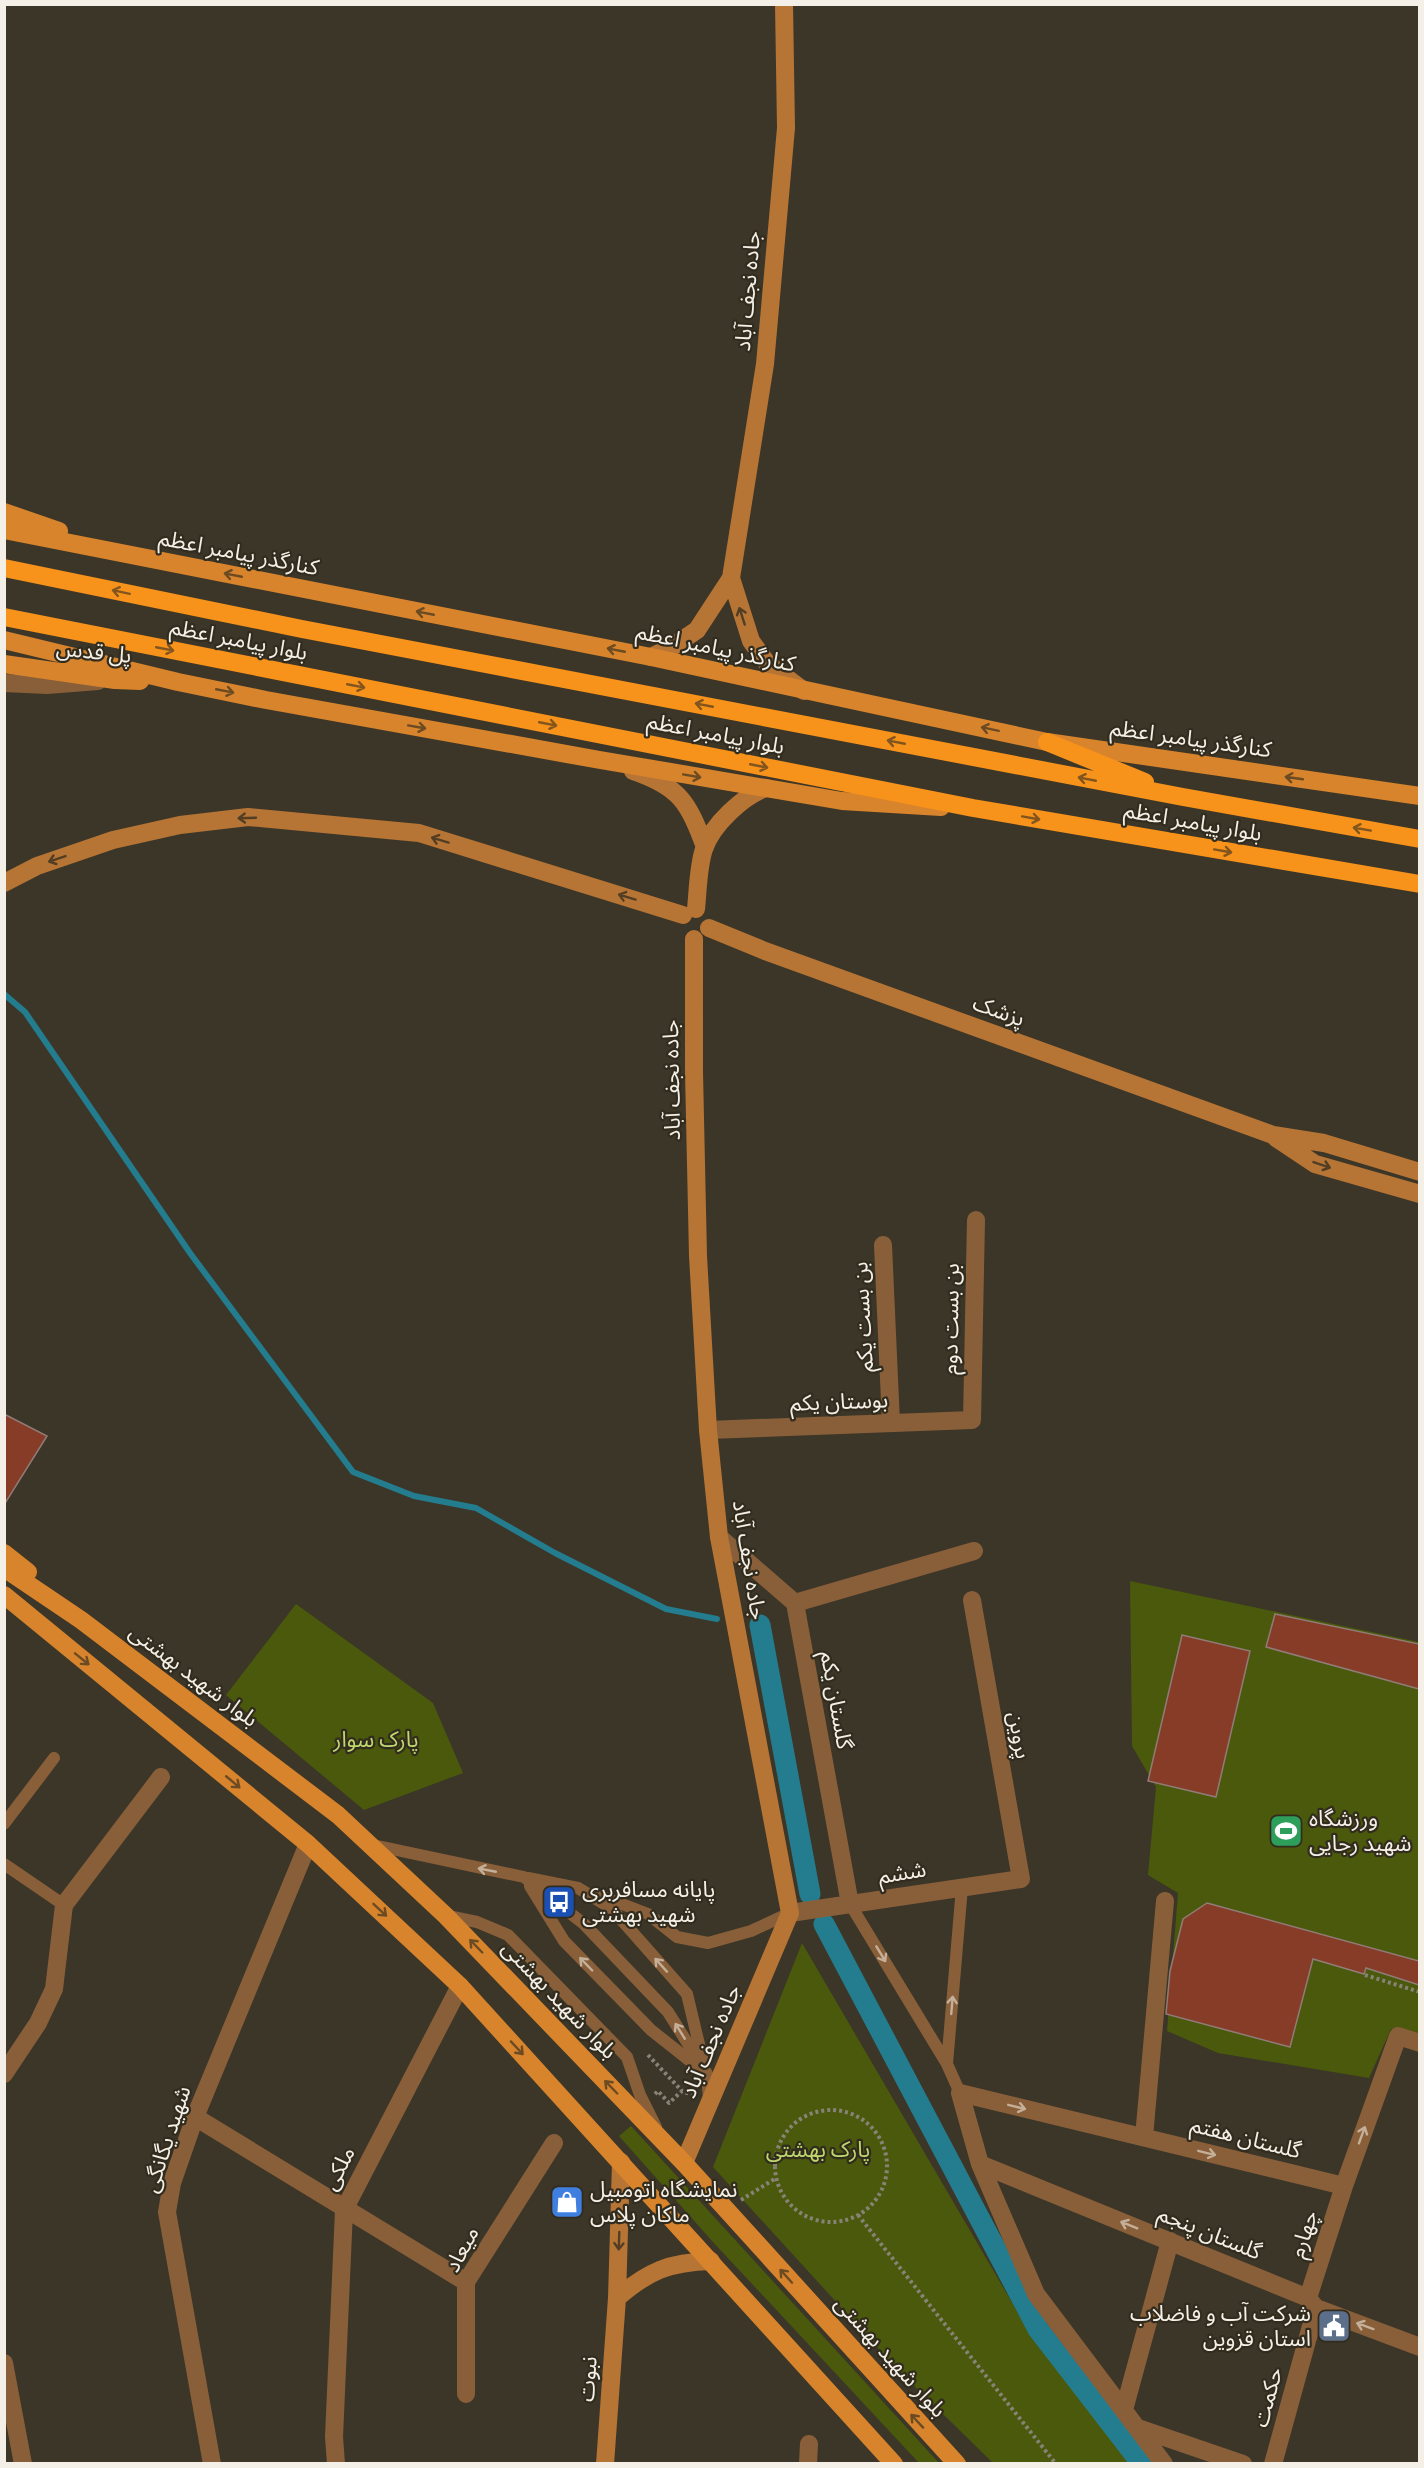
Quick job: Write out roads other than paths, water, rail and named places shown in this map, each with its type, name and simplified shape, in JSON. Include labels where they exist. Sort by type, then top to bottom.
[{"type":"highway","name":"بلوار پیامبر اعظم","points":[[4,568],[302,629],[1183,797],[1419,839]]},
{"type":"highway","name":"بلوار پیامبر اعظم","points":[[4,617],[974,808],[1419,884]]},
{"type":"highway","points":[[1047,742],[1183,797]]},
{"type":"main road","points":[[4,512],[120,553]]},
{"type":"main road","name":"کنارگذر پیامبر اعظم","points":[[4,530],[651,657],[1047,742],[1419,796]]},
{"type":"main road","points":[[4,640],[178,682],[600,760],[884,805],[974,808]]},
{"type":"main road","name":"پل قدس","points":[[4,664],[115,680],[178,682]]},
{"type":"main road","name":"بلوار شهید بهشتی","points":[[4,1553],[81,1620]]},
{"type":"main road","name":"بلوار شهید بهشتی","points":[[4,1568],[81,1620],[338,1815],[446,1916],[684,2163],[957,2463]]},
{"type":"main road","points":[[4,1595],[308,1844],[460,1986],[894,2463]]},
{"type":"main road","points":[[4,1611],[54,1637]]},
{"type":"street","name":"جاده نجف آباد","points":[[731,579],[765,364],[786,128],[784,4]]},
{"type":"street","points":[[651,657],[697,630],[731,579]]},
{"type":"street","points":[[731,579],[751,641],[767,663],[804,691]]},
{"type":"street","points":[[4,683],[47,686],[115,680]]},
{"type":"street","points":[[600,760],[668,785],[681,798],[694,819],[705,847]]},
{"type":"street","points":[[4,883],[37,866],[113,840],[180,825],[248,818],[419,833],[689,912],[707,915],[709,928],[704,936],[694,939],[682,933],[679,924],[689,912],[705,847],[730,811],[752,793],[766,788]]},
{"type":"street","name":"پزشک","points":[[709,928],[765,951],[1272,1135],[1324,1143],[1419,1172]]},
{"type":"street","name":"جاده نجف آباد","points":[[684,2163],[790,1913],[719,1537],[708,1430],[698,1256],[694,939]]},
{"type":"street","name":"پزشک","points":[[1272,1135],[1315,1164],[1419,1194]]},
{"type":"street","name":"بن بست دوم","points":[[972,1420],[976,1220]]},
{"type":"street","name":"بن بست یکم","points":[[883,1245],[891,1423]]},
{"type":"street","name":"بوستان یکم","points":[[708,1430],[972,1420]]},
{"type":"street","points":[[719,1537],[795,1603],[974,1551]]},
{"type":"street","name":"پروین","points":[[972,1600],[1021,1879]]},
{"type":"street","name":"گلستان یکم","points":[[795,1603],[850,1904]]},
{"type":"street","points":[[4,2074],[38,2022],[54,1989],[64,1905],[161,1777]]},
{"type":"street","name":"شهید یگانگی","points":[[212,2463],[167,2212],[172,2183],[195,2117],[308,1844]]},
{"type":"street","name":"ششم","points":[[790,1913],[1021,1879]]},
{"type":"street","points":[[1144,2137],[1164,1901]]},
{"type":"street","name":"ملکی","points":[[336,2463],[334,2437],[344,2210],[460,1986]]},
{"type":"street","points":[[1344,2186],[1398,2036],[1419,2043]]},
{"type":"street","points":[[960,2093],[980,2164],[1036,2294],[1164,2463]]},
{"type":"street","name":"گلستان هفتم","points":[[960,2093],[1344,2186]]},
{"type":"street","points":[[195,2117],[344,2210],[466,2282]]},
{"type":"street","name":"میعاد","points":[[466,2394],[466,2282],[554,2143]]},
{"type":"street","name":"نبوت","points":[[605,2463],[617,2298],[621,2162]]},
{"type":"street","name":"گلستان پنجم","points":[[980,2164],[1170,2241],[1419,2347]]},
{"type":"street","name":"چهارم","points":[[1312,2303],[1344,2186]]},
{"type":"street","points":[[1124,2410],[1170,2241]]},
{"type":"street","points":[[617,2298],[636,2281],[660,2268],[685,2262],[711,2262]]},
{"type":"street","name":"حکمت","points":[[1273,2463],[1312,2303]]},
{"type":"street","points":[[4,2363],[23,2463]]},
{"type":"street","points":[[1138,2428],[1243,2463]]},
{"type":"street","points":[[808,2463],[809,2444]]},
{"type":"lane","points":[[4,1824],[54,1758]]},
{"type":"lane","points":[[369,1844],[578,1888],[648,1914],[677,1937],[708,1943],[751,1931],[790,1913]]},
{"type":"lane","points":[[4,1864],[64,1905]]},
{"type":"lane","points":[[524,1877],[564,1941],[651,2030],[707,2074]]},
{"type":"lane","points":[[524,1877],[584,1924],[668,2012],[707,2074]]},
{"type":"lane","points":[[947,2064],[962,1887]]},
{"type":"lane","points":[[578,1888],[610,1908],[687,1994],[707,2074],[710,2103]]},
{"type":"lane","points":[[850,1904],[947,2064],[960,2093]]},
{"type":"lane","points":[[446,1916],[477,1922],[508,1935],[627,2057],[640,2095],[661,2139]]},
{"type":"waterway","points":[[4,994],[25,1012],[190,1253],[353,1472],[414,1496],[476,1508],[555,1553],[666,1609],[717,1619]]},
{"type":"waterway","points":[[753,1624],[760,1625]]},
{"type":"waterway","points":[[760,1625],[810,1894]]},
{"type":"waterway","points":[[824,1924],[1038,2329],[1142,2464]]},
{"type":"place","name":"ورزشگاه شهید رجایی","points":[[1286,1831]]},
{"type":"place","name":"پایانه مسافربری شهید بهشتی","points":[[559,1902]]},
{"type":"place","name":"نمایشگاه اتومبیل ماکان پلاس","points":[[567,2202]]},
{"type":"place","name":"شرکت آب و فاضلاب استان قزوین","points":[[1334,2326]]},
{"type":"park label","name":"پارک سوار","points":[[376,1739]]},
{"type":"park label","name":"پارک بهشتی","points":[[818,2149]]}]
